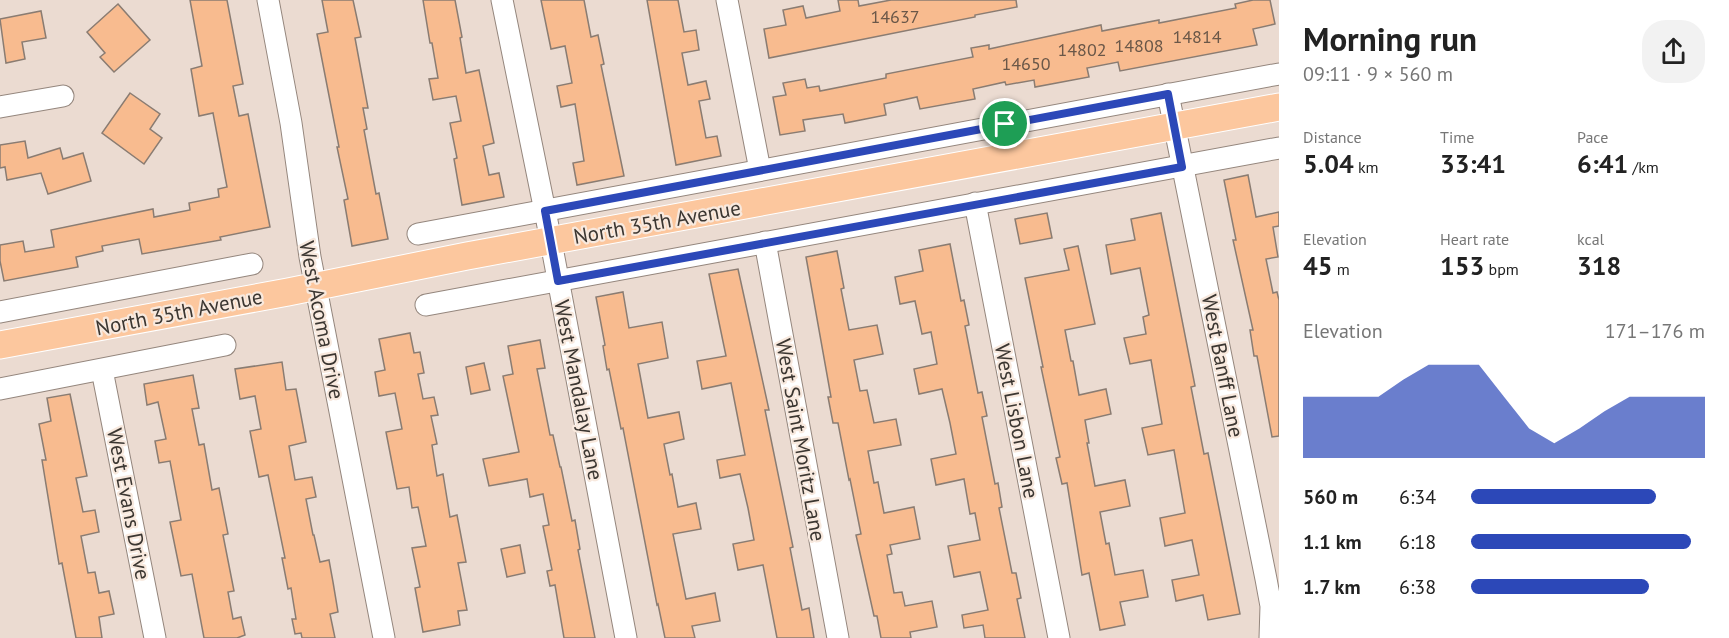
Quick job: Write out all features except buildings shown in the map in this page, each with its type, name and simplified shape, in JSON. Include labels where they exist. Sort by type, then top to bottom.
[{"type":"main road","name":"North 35th Avenue","points":[[0,345],[1279,107]]},
{"type":"street","name":"West Acoma Drive","points":[[268,0],[291,123],[305,233],[384,638]]},
{"type":"street","name":"West Mandalay Lane","points":[[502,0],[545,211],[626,638]]},
{"type":"street","points":[[727,0],[760,170]]},
{"type":"street","name":"North 35th Avenue","points":[[418,234],[1279,74]]},
{"type":"street","name":"West Banff Lane","points":[[1168,94],[1268,588],[1271,606],[1270,638]]},
{"type":"street","points":[[0,107],[63,96]]},
{"type":"street","name":"North 35th Avenue","points":[[426,305],[1279,148]]},
{"type":"street","name":"West Lisbon Lane","points":[[975,203],[1059,638]]},
{"type":"street","name":"West Saint Moritz Lane","points":[[765,242],[838,638]]},
{"type":"street","name":"North 35th Avenue","points":[[0,312],[252,264]]},
{"type":"street","name":"North 35th Avenue","points":[[0,388],[225,345]]},
{"type":"street","name":"West Evans Drive","points":[[102,370],[155,638]]},
{"type":"route","points":[[1168,94],[1182,167],[558,281],[545,211],[1005,124],[1168,94]]}]
